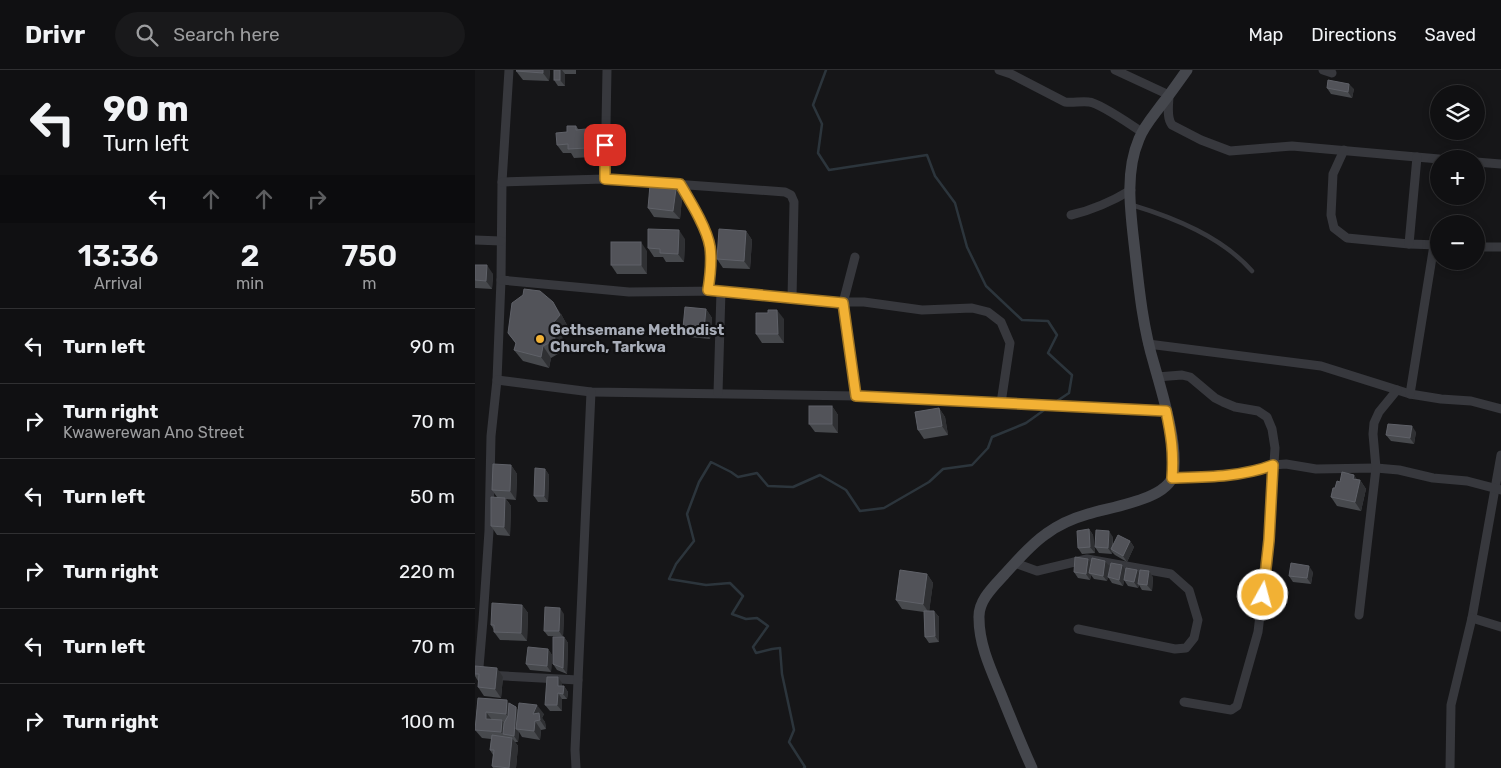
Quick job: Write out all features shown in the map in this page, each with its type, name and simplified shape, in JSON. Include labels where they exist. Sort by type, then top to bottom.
[{"type":"street","points":[[509,70],[502,182],[497,380],[491,436],[489,531],[479,620],[479,667],[487,675],[578,680]]},
{"type":"street","points":[[605,179],[607,70]]},
{"type":"street","points":[[999,70],[1011,74],[1065,102],[1090,102],[1099,105],[1142,132]]},
{"type":"street","points":[[1115,70],[1169,95]]},
{"type":"street","points":[[1032,768],[986,657],[978,615],[983,600],[994,586],[1028,549],[1046,534],[1087,514],[1152,496],[1164,489],[1172,478],[1174,462],[1172,439],[1148,344],[1130,205],[1133,154],[1142,132],[1187,70]]},
{"type":"street","points":[[1323,70],[1332,73]]},
{"type":"street","points":[[1169,95],[1168,116],[1172,125],[1201,140],[1230,151],[1292,146],[1430,159]]},
{"type":"street","points":[[1344,150],[1333,174],[1331,215],[1334,228],[1347,238],[1430,245]]},
{"type":"street","points":[[1409,244],[1417,158]]},
{"type":"street","points":[[1485,163],[1501,164]]},
{"type":"street","points":[[502,182],[605,179],[785,192],[791,195],[795,202],[792,299]]},
{"type":"street","points":[[680,184],[701,224],[710,247],[708,290]]},
{"type":"street","points":[[1071,215],[1089,211],[1106,204],[1131,190]]},
{"type":"street","points":[[475,240],[501,241]]},
{"type":"street","points":[[1485,247],[1501,248]]},
{"type":"street","points":[[855,257],[843,303],[856,396]]},
{"type":"street","points":[[1410,394],[1432,270]]},
{"type":"street","points":[[501,280],[629,292],[708,290],[843,303],[864,302],[921,310],[972,308],[988,312],[1001,322],[1010,344],[1001,403]]},
{"type":"street","points":[[718,393],[721,291]]},
{"type":"street","points":[[1148,344],[1321,366],[1410,394],[1471,401],[1501,408]]},
{"type":"street","points":[[1157,377],[1182,375],[1190,377],[1215,398],[1235,407],[1259,411],[1267,417],[1273,429],[1275,448],[1269,540],[1258,632],[1237,706],[1231,710],[1184,702]]},
{"type":"street","points":[[497,380],[591,392],[856,396],[1166,411]]},
{"type":"street","points":[[1359,615],[1376,468],[1374,423],[1379,412],[1397,390]]},
{"type":"street","points":[[577,768],[575,750],[591,392]]},
{"type":"street","points":[[1450,768],[1451,705],[1472,618],[1498,489],[1501,455]]},
{"type":"street","points":[[1172,478],[1237,474],[1273,465],[1286,464],[1316,470],[1376,468],[1399,470],[1433,478],[1467,481],[1498,489]]},
{"type":"street","points":[[1015,563],[1037,571],[1087,559],[1130,565],[1171,574],[1189,590],[1198,620],[1194,638],[1186,648],[1175,649],[1077,629]]},
{"type":"street","points":[[1472,618],[1501,627]]},
{"type":"lane","points":[[1130,205],[1159,213],[1204,234],[1242,260],[1252,271]]},
{"type":"building","points":[[543,70],[543,73],[516,71]]},
{"type":"building","points":[[554,70],[560,70],[560,80],[554,80]]},
{"type":"building","points":[[1328,80],[1349,84],[1348,92],[1327,88]]},
{"type":"building","points":[[567,126],[576,126],[576,130],[586,129],[587,148],[568,149],[568,144],[557,145],[556,133],[567,132]]},
{"type":"building","points":[[658,183],[669,184],[669,188],[676,189],[673,211],[648,208],[650,185],[658,186]]},
{"type":"building","points":[[648,229],[679,230],[678,254],[660,253],[660,249],[648,248]]},
{"type":"building","points":[[719,229],[746,231],[744,261],[717,259]]},
{"type":"building","points":[[611,242],[641,242],[641,265],[611,265]]},
{"type":"building","points":[[475,265],[487,265],[486,281],[475,280]]},
{"type":"building","name":"Gethsemane Methodist Church, Tarkwa","points":[[524,289],[540,291],[553,302],[560,315],[554,322],[555,340],[543,346],[541,357],[514,350],[516,343],[508,333],[512,303],[523,295]]},
{"type":"building","points":[[685,307],[706,309],[704,330],[683,328]]},
{"type":"building","points":[[768,310],[777,310],[778,334],[756,334],[756,313],[768,313]]},
{"type":"building","points":[[809,406],[832,406],[832,424],[809,424]]},
{"type":"building","points":[[939,408],[942,426],[918,430],[915,412]]},
{"type":"building","points":[[1388,424],[1412,426],[1410,438],[1386,435]]},
{"type":"building","points":[[493,464],[511,465],[510,491],[492,490]]},
{"type":"building","points":[[535,468],[545,469],[544,496],[534,496]]},
{"type":"building","points":[[1342,472],[1354,475],[1353,479],[1360,480],[1355,502],[1331,497],[1337,481],[1340,482]]},
{"type":"building","points":[[491,497],[505,498],[504,527],[491,526]]},
{"type":"building","points":[[1089,529],[1090,547],[1078,548],[1077,531]]},
{"type":"building","points":[[1096,530],[1109,531],[1108,548],[1095,547]]},
{"type":"building","points":[[1118,535],[1130,541],[1123,556],[1111,549]]},
{"type":"building","points":[[1075,557],[1088,559],[1086,574],[1074,572]]},
{"type":"building","points":[[1092,558],[1105,561],[1103,576],[1089,573]]},
{"type":"building","points":[[1111,563],[1122,565],[1119,580],[1108,577]]},
{"type":"building","points":[[1291,563],[1309,566],[1307,578],[1289,576]]},
{"type":"building","points":[[1126,568],[1137,570],[1134,582],[1124,580]]},
{"type":"building","points":[[900,570],[927,574],[923,604],[896,600]]},
{"type":"building","points":[[1140,570],[1149,571],[1147,585],[1138,584]]},
{"type":"building","points":[[492,603],[522,605],[521,633],[494,632],[494,625],[491,625]]},
{"type":"building","points":[[545,607],[560,608],[559,631],[544,631]]},
{"type":"building","points":[[924,611],[934,611],[935,636],[925,637]]},
{"type":"building","points":[[553,637],[564,637],[563,668],[553,664]]},
{"type":"building","points":[[528,647],[548,649],[547,666],[526,664]]},
{"type":"building","points":[[475,666],[497,668],[495,689],[478,687],[479,674],[475,674]]},
{"type":"building","points":[[547,677],[558,677],[558,686],[564,686],[563,694],[558,693],[557,705],[545,705]]},
{"type":"building","points":[[478,698],[507,700],[506,714],[486,712],[486,719],[502,720],[501,732],[475,730]]},
{"type":"building","points":[[509,703],[516,707],[514,736],[503,734]]},
{"type":"building","points":[[519,703],[537,705],[533,714],[539,713],[540,720],[535,721],[534,731],[516,729]]},
{"type":"building","points":[[492,735],[512,738],[509,768],[492,766],[494,750],[490,750]]},
{"type":"waterway","points":[[826,70],[813,105],[822,124],[818,153],[829,170],[927,155],[935,176],[955,203],[967,247],[986,286],[1022,320],[1048,321],[1057,335],[1048,353],[1072,375],[1069,393],[1054,403]]},
{"type":"waterway","points":[[804,768],[789,742],[794,730],[782,674],[780,648],[756,653],[753,647],[768,626],[757,618],[746,619],[732,614],[743,596],[730,583],[706,585],[669,579],[676,564],[694,541],[687,514],[699,482],[711,462],[738,477],[757,473],[768,486],[793,487],[820,475],[846,490],[860,511],[884,508],[929,482],[943,469],[972,465],[988,448],[992,437],[1026,423],[1047,408]]},
{"type":"place","name":"Gethsemane Methodist Church, Tarkwa","points":[[540,339]]},
{"type":"route","points":[[605,145],[605,179],[680,184],[701,224],[710,247],[708,290],[843,303],[856,396],[1166,411],[1172,439],[1174,462],[1172,478],[1237,474],[1273,465],[1269,540],[1263,595]]}]
